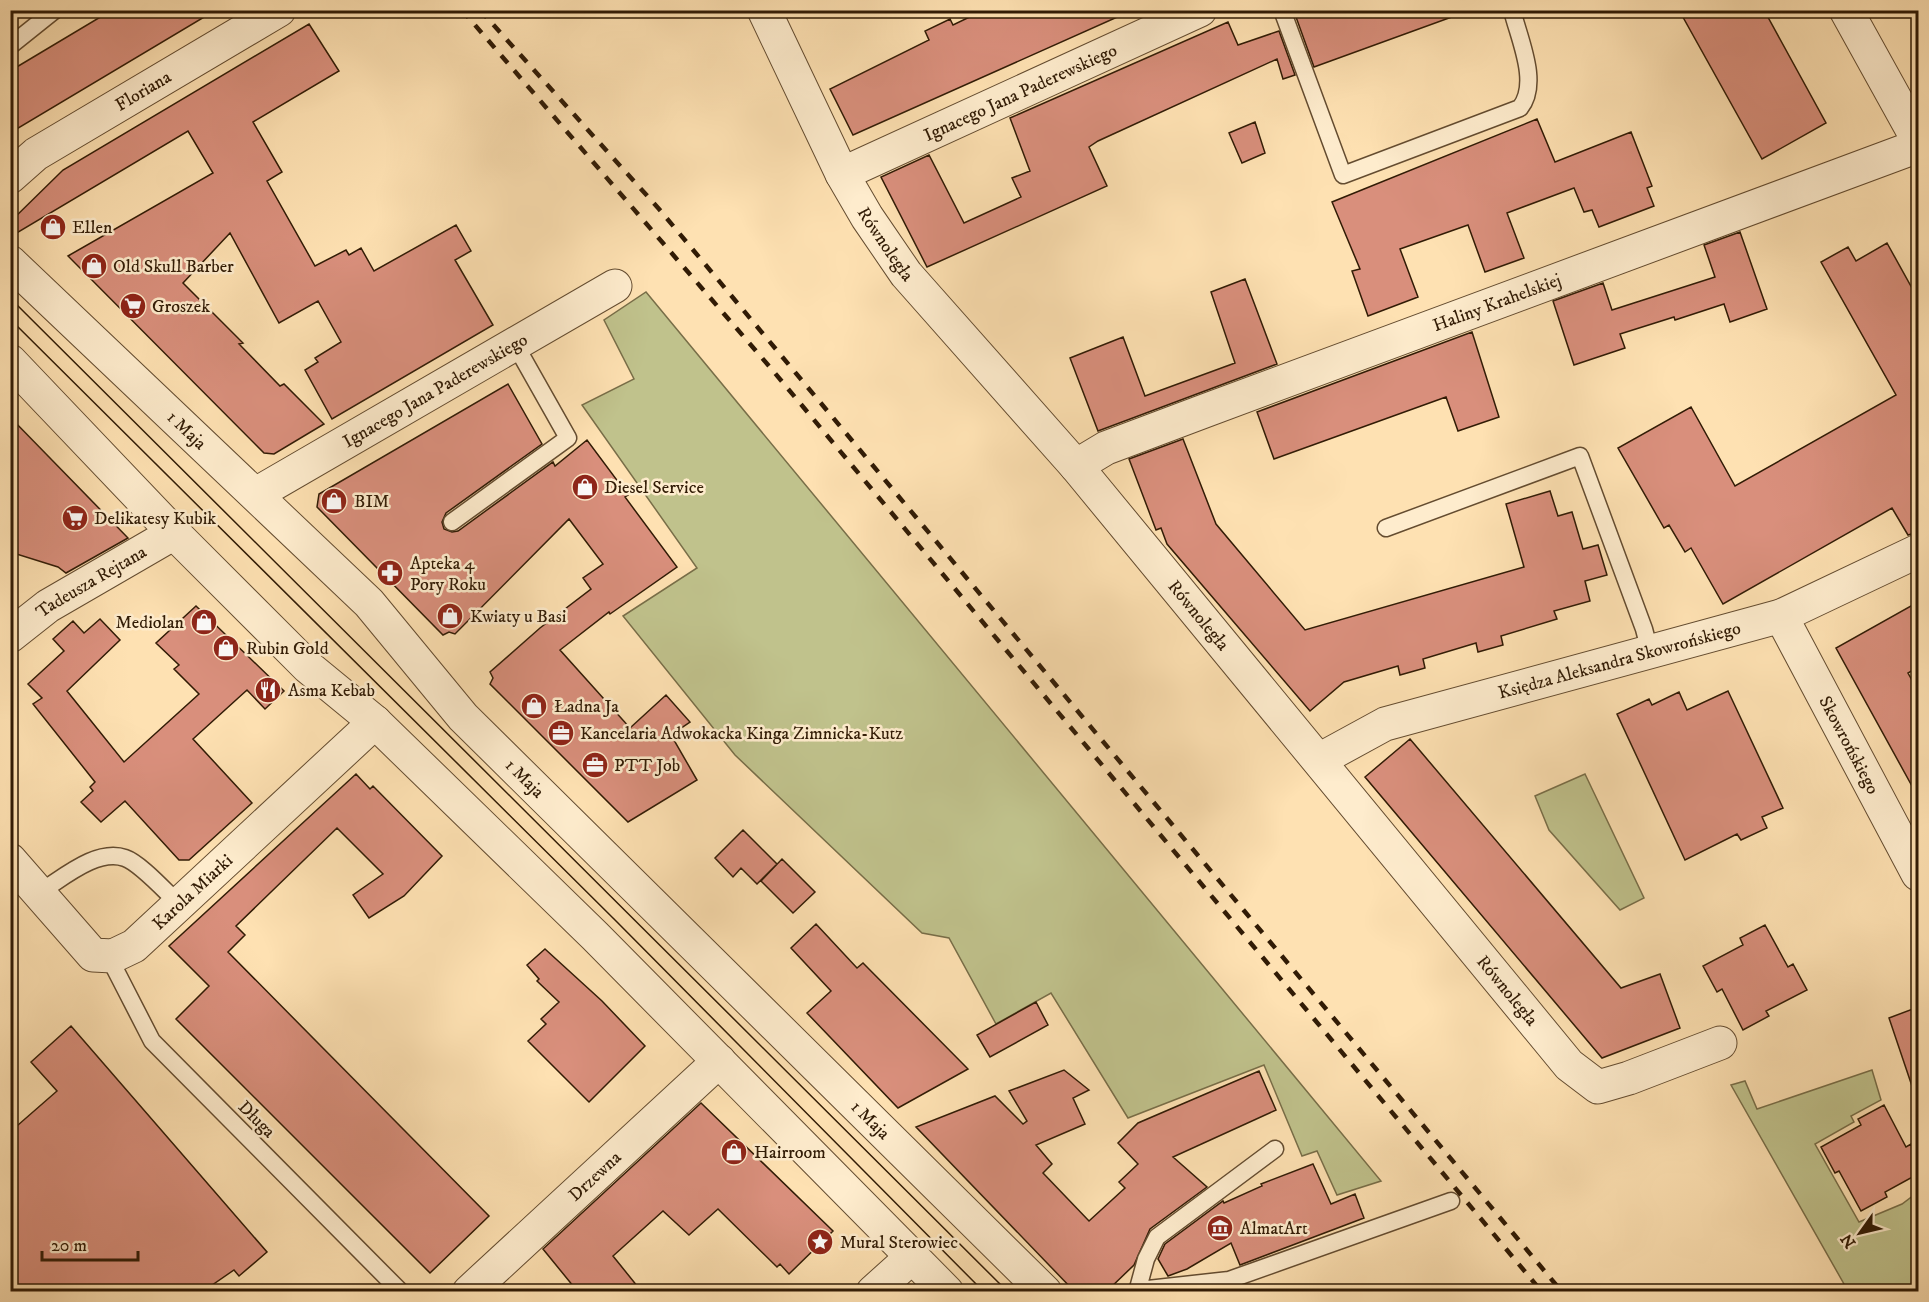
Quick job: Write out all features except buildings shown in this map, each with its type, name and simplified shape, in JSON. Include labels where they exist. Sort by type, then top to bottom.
[{"type":"street","name":"Floriana","points":[[10,177],[36,154],[242,19],[279,10]]},
{"type":"street","name":"Równoległa","points":[[764,10],[842,174],[867,218],[906,274],[1076,466],[1569,1065],[1598,1087],[1629,1078],[1720,1043]]},
{"type":"street","name":"Ignacego Jana Paderewskiego","points":[[842,174],[1200,10]]},
{"type":"street","points":[[1846,10],[1918,141]]},
{"type":"street","name":"Haliny Krahelskiej","points":[[1076,466],[1106,448],[1918,146]]},
{"type":"street","name":"1 Maja","points":[[10,261],[369,603],[463,717],[1045,1292]]},
{"type":"street","name":"Ignacego Jana Paderewskiego","points":[[256,494],[516,346],[615,286]]},
{"type":"street","points":[[10,361],[174,533],[308,667],[375,722],[719,1061],[914,1256],[947,1292]]},
{"type":"street","name":"Tadeusza Rejtana","points":[[10,636],[48,606],[174,533]]},
{"type":"street","name":"Księdza Aleksandra Skowrońskiego","points":[[1319,760],[1385,724],[1781,616],[1918,551]]},
{"type":"street","name":"Skowrońskiego","points":[[1781,616],[1918,874]]},
{"type":"street","name":"Karola Miarki","points":[[113,956],[134,946],[375,722]]},
{"type":"street","points":[[10,860],[93,955],[113,956]]},
{"type":"street","name":"Drzewna","points":[[469,1292],[719,1061]]},
{"type":"street","points":[[873,1292],[914,1256]]},
{"type":"lane","points":[[10,46],[56,10]]},
{"type":"lane","points":[[1282,10],[1343,176],[1520,108],[1528,98],[1529,80],[1512,10]]},
{"type":"lane","points":[[452,522],[568,438],[516,346]]},
{"type":"lane","points":[[1386,528],[1580,456],[1644,629],[1650,652]]},
{"type":"lane","points":[[40,892],[93,861],[110,855],[127,858],[179,904]]},
{"type":"lane","name":"Długa","points":[[113,956],[115,969],[152,1041],[401,1292]]},
{"type":"lane","points":[[1275,1149],[1157,1237],[1146,1259],[1138,1291],[1229,1280],[1451,1201]]},
{"type":"green space","points":[[646,292],[1381,1181],[1337,1195],[1317,1151],[1302,1156],[1264,1065],[1128,1118],[1051,993],[996,1024],[949,938],[922,933],[735,755],[623,616],[697,568],[582,405],[634,379],[604,320]]},
{"type":"green space","points":[[1585,774],[1644,898],[1620,910],[1549,830],[1535,796]]},
{"type":"green space","points":[[1872,1070],[1881,1100],[1851,1116],[1854,1122],[1815,1144],[1859,1222],[1902,1204],[1918,1192],[1918,1289],[1912,1291],[1848,1291],[1731,1085],[1745,1081],[1757,1109]]},
{"type":"tram line","points":[[10,298],[1008,1292]]},
{"type":"tram line","points":[[10,319],[615,920],[984,1292]]},
{"type":"railway","points":[[462,10],[769,366],[1542,1292]]},
{"type":"railway","points":[[480,10],[659,209],[1562,1292]]},
{"type":"place","name":"Ellen","points":[[53,227]]},
{"type":"place","name":"Old Skull Barber","points":[[94,266]]},
{"type":"place","name":"Groszek","points":[[133,306]]},
{"type":"place","name":"Diesel Service","points":[[585,487]]},
{"type":"place","name":"BIM","points":[[334,501]]},
{"type":"place","name":"Delikatesy Kubik","points":[[75,518]]},
{"type":"place","name":"Apteka 4 Pory Roku","points":[[390,573]]},
{"type":"place","name":"Kwiaty u Basi","points":[[450,616]]},
{"type":"place","name":"Mediolan","points":[[204,622]]},
{"type":"place","name":"Rubin Gold","points":[[226,648]]},
{"type":"place","name":"Asma Kebab","points":[[268,690]]},
{"type":"place","name":"Ładna Ja","points":[[534,706]]},
{"type":"place","name":"Kancelaria Adwokacka Kinga Zimnicka-Kutz","points":[[561,733]]},
{"type":"place","name":"PTT Job","points":[[595,765]]},
{"type":"place","name":"Hairroom","points":[[734,1152]]},
{"type":"place","name":"AlmatArt","points":[[1220,1228]]},
{"type":"place","name":"Mural Sterowiec","points":[[820,1242]]}]
